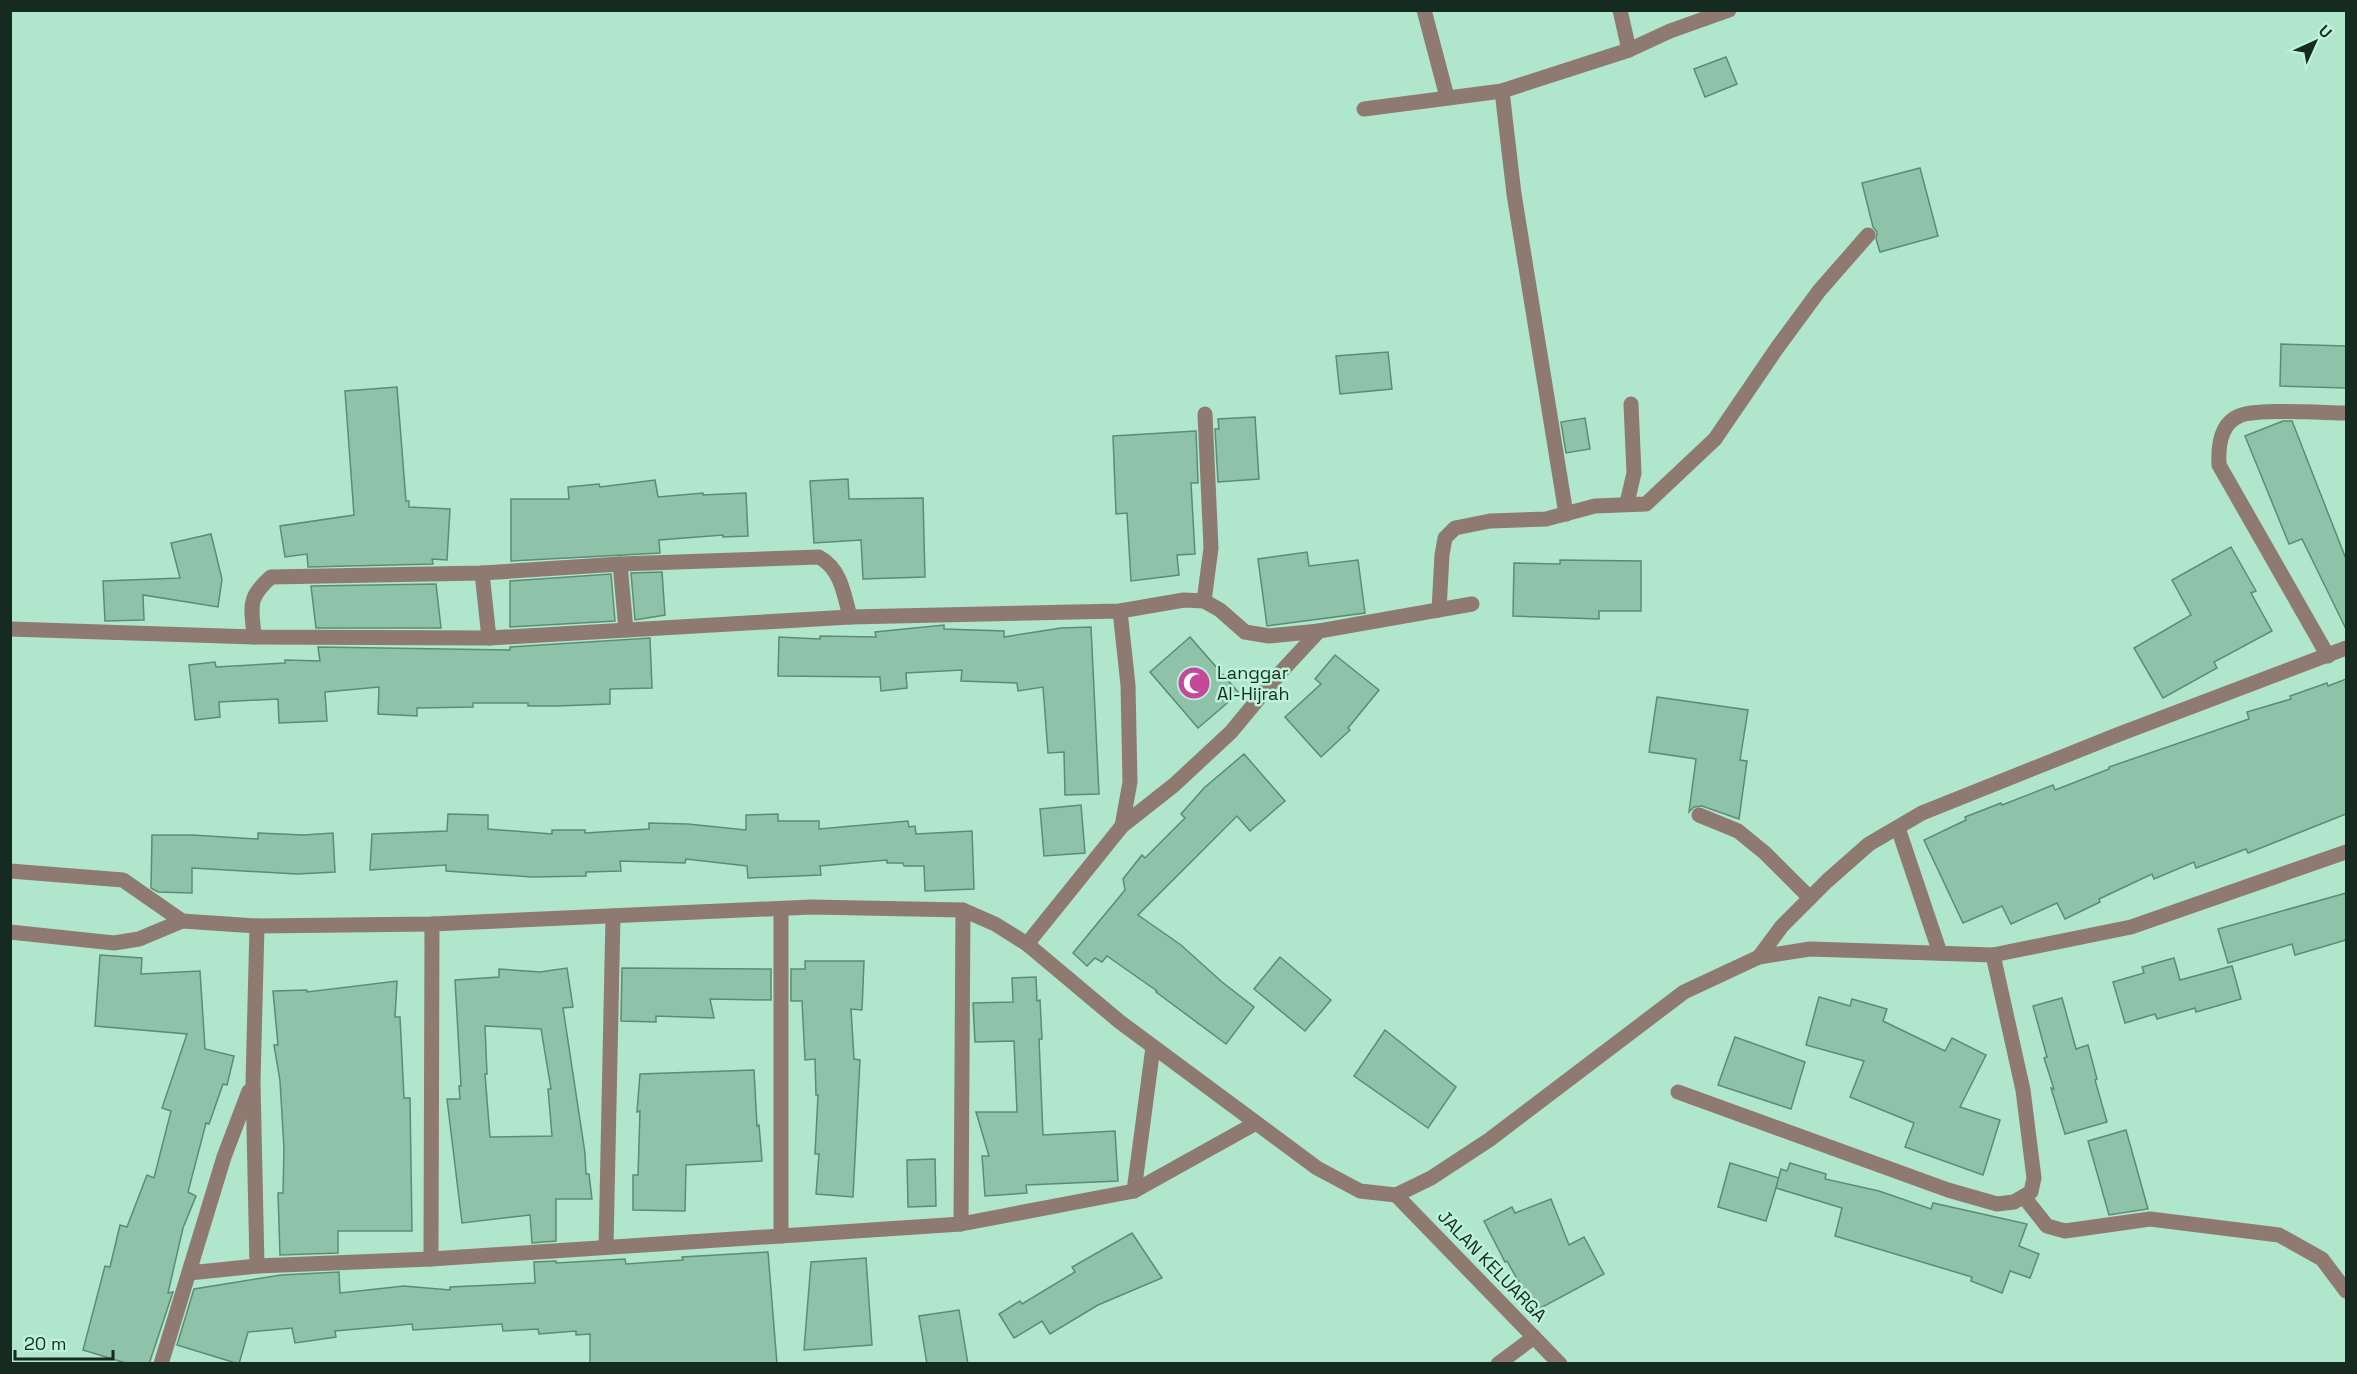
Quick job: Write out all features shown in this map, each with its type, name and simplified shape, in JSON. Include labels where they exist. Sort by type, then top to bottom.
[{"type":"street","points":[[1424,10],[1447,98]]},
{"type":"street","points":[[1620,10],[1629,50]]},
{"type":"street","points":[[1364,109],[1502,91],[1629,50],[1670,31],[1729,10]]},
{"type":"street","points":[[1502,91],[1514,194],[1566,514]]},
{"type":"street","points":[[1439,610],[1445,538],[1455,528],[1490,521],[1546,519],[1595,506],[1646,504],[1715,440],[1818,291],[1868,235]]},
{"type":"street","points":[[1627,503],[1634,473],[1631,404]]},
{"type":"street","points":[[2328,656],[2218,465],[2218,444],[2224,430],[2237,416],[2253,412],[2346,413]]},
{"type":"street","points":[[1204,601],[1211,548],[1205,414]]},
{"type":"street","points":[[254,637],[252,600],[256,591],[271,577],[482,573],[620,564],[819,557],[829,563],[837,574],[850,616]]},
{"type":"street","points":[[620,564],[626,630]]},
{"type":"street","points":[[482,573],[489,638]]},
{"type":"street","points":[[10,629],[254,637],[489,638],[850,616],[1120,611],[1184,600],[1204,601],[1220,610],[1245,632],[1269,636],[1318,631],[1472,604]]},
{"type":"street","points":[[1120,611],[1128,685],[1130,782],[1122,826]]},
{"type":"street","points":[[1027,944],[1122,826],[1174,785],[1231,732],[1318,631]]},
{"type":"street","points":[[1759,957],[1782,926],[1869,844],[1922,813],[2117,735],[2346,648]]},
{"type":"street","points":[[1699,815],[1738,831],[1765,853],[1810,898]]},
{"type":"street","points":[[1898,828],[1940,953]]},
{"type":"street","points":[[10,932],[114,943],[139,939],[182,921],[257,926],[432,924],[781,909],[940,908],[963,910],[995,924],[1027,944],[1120,1022],[1317,1168],[1360,1191],[1396,1195],[1431,1178],[1489,1140],[1684,992],[1759,957],[1810,949],[1993,955],[2131,927],[2346,852]]},
{"type":"street","points":[[10,871],[123,880],[182,921]]},
{"type":"street","points":[[781,909],[781,1236]]},
{"type":"street","points":[[961,1224],[963,910]]},
{"type":"street","points":[[606,1246],[613,916]]},
{"type":"street","points":[[431,1259],[432,924]]},
{"type":"street","points":[[257,926],[253,1082],[257,1266]]},
{"type":"street","points":[[1678,1092],[1948,1190],[1996,1204],[2014,1202],[2031,1192],[2034,1178],[2023,1090],[1993,955]]},
{"type":"street","points":[[1134,1191],[1153,1047]]},
{"type":"street","points":[[161,1364],[224,1157],[253,1082]]},
{"type":"street","points":[[189,1273],[257,1266],[431,1259],[961,1224],[1134,1191],[1256,1123]]},
{"type":"street","name":"JALAN KELUARGA","points":[[1396,1195],[1560,1364]]},
{"type":"street","points":[[2024,1197],[2047,1226],[2065,1231],[2150,1219],[2279,1235],[2322,1259],[2346,1291]]},
{"type":"street","points":[[1498,1364],[1534,1337]]},
{"type":"building","points":[[1726,57],[1737,84],[1705,97],[1694,69]]},
{"type":"building","points":[[1920,168],[1938,236],[1880,252],[1876,239],[1877,232],[1873,227],[1862,183]]},
{"type":"building","points":[[2281,344],[2346,346],[2346,388],[2280,386]]},
{"type":"building","points":[[1388,352],[1392,389],[1340,394],[1336,356]]},
{"type":"building","points":[[397,387],[406,501],[409,501],[409,507],[450,509],[447,560],[432,559],[433,564],[308,567],[307,554],[285,557],[280,526],[354,515],[345,391]]},
{"type":"building","points":[[1255,417],[1259,479],[1218,482],[1215,429],[1219,429],[1218,419]]},
{"type":"building","points":[[1585,418],[1590,449],[1566,453],[1561,422]]},
{"type":"building","points":[[2283,421],[2292,421],[2346,559],[2346,629],[2302,539],[2289,544],[2245,436]]},
{"type":"building","points":[[1196,431],[1198,483],[1191,483],[1195,554],[1177,555],[1179,575],[1131,581],[1127,513],[1116,514],[1113,436]]},
{"type":"building","points":[[848,479],[849,499],[923,498],[925,577],[863,579],[861,540],[814,543],[810,481]]},
{"type":"building","points":[[655,480],[658,497],[703,493],[703,495],[746,493],[748,536],[723,537],[723,535],[659,540],[660,553],[511,561],[511,499],[569,499],[568,487],[599,484],[600,487]]},
{"type":"building","points":[[211,534],[222,579],[218,607],[143,595],[144,620],[105,621],[103,581],[180,578],[171,543]]},
{"type":"building","points":[[2231,547],[2256,591],[2251,593],[2272,631],[2214,662],[2217,668],[2163,698],[2134,648],[2191,615],[2172,580]]},
{"type":"building","points":[[1307,552],[1309,566],[1358,560],[1365,613],[1267,626],[1258,559]]},
{"type":"building","points":[[1560,560],[1641,561],[1641,611],[1599,611],[1599,619],[1513,616],[1514,563],[1560,564]]},
{"type":"building","points":[[662,572],[665,615],[635,620],[631,573]]},
{"type":"building","points":[[611,574],[615,621],[510,627],[510,581]]},
{"type":"building","points":[[436,584],[441,628],[316,628],[311,586]]},
{"type":"building","points":[[944,625],[944,629],[1004,631],[1004,637],[1061,628],[1091,627],[1099,794],[1065,795],[1064,752],[1048,753],[1043,687],[1018,691],[1017,683],[961,681],[962,670],[906,673],[907,688],[881,691],[880,677],[778,676],[779,637],[820,639],[820,636],[876,637],[875,632]]},
{"type":"building","name":"Langgar Al-Hijrah","points":[[1190,637],[1239,693],[1198,728],[1150,672]]},
{"type":"building","points":[[650,638],[652,688],[610,689],[610,704],[528,706],[528,703],[473,703],[473,707],[417,708],[417,716],[378,714],[379,687],[325,692],[327,721],[279,723],[278,699],[219,702],[220,717],[195,720],[189,665],[215,662],[216,667],[285,663],[285,660],[320,661],[318,647],[510,650],[510,647]]},
{"type":"building","points":[[1335,655],[1379,690],[1348,728],[1350,730],[1321,757],[1285,717],[1321,684],[1315,679]]},
{"type":"building","points":[[2346,679],[2346,814],[2248,853],[2246,849],[2196,868],[2194,862],[2154,879],[2152,874],[2099,899],[2100,902],[2065,919],[2057,903],[2011,924],[2002,906],[1963,923],[1924,840],[1966,820],[1965,817],[2001,803],[2002,805],[2053,785],[2055,790],[2109,769],[2109,767],[2249,719],[2247,712],[2291,699],[2290,696],[2327,683],[2328,686]]},
{"type":"building","points":[[1657,697],[1748,710],[1740,760],[1747,761],[1739,819],[1702,806],[1694,807],[1689,812],[1696,759],[1649,752]]},
{"type":"building","points":[[1244,754],[1285,801],[1250,831],[1237,816],[1138,915],[1181,945],[1254,1007],[1226,1044],[1107,956],[1102,962],[1095,958],[1087,966],[1073,953],[1125,890],[1123,879],[1142,855],[1145,858],[1185,818],[1181,814],[1204,788]]},
{"type":"building","points":[[1081,805],[1085,853],[1044,856],[1040,809]]},
{"type":"building","points":[[448,814],[488,815],[488,829],[552,834],[552,830],[585,830],[585,833],[649,829],[649,823],[688,824],[746,830],[746,815],[778,814],[778,821],[819,821],[819,829],[908,821],[909,827],[915,826],[916,834],[972,831],[974,889],[925,891],[924,866],[904,866],[903,863],[887,863],[887,860],[820,866],[821,875],[748,878],[747,866],[686,859],[685,863],[620,861],[621,871],[586,872],[586,876],[532,877],[446,871],[446,865],[370,870],[372,834],[447,831]]},
{"type":"building","points":[[258,833],[304,835],[333,833],[335,872],[297,874],[192,868],[192,893],[158,892],[151,888],[152,835],[258,839]]},
{"type":"building","points":[[2346,893],[2346,940],[2295,955],[2292,944],[2228,963],[2218,929]]},
{"type":"building","points":[[100,955],[142,958],[141,974],[200,971],[205,1049],[234,1056],[227,1085],[223,1084],[209,1124],[206,1123],[188,1192],[196,1196],[183,1228],[168,1293],[173,1292],[149,1364],[129,1364],[83,1350],[105,1266],[110,1267],[120,1225],[127,1227],[147,1175],[154,1178],[171,1111],[162,1108],[187,1034],[95,1026]]},
{"type":"building","points":[[1280,957],[1331,1000],[1305,1031],[1254,989]]},
{"type":"building","points":[[2174,958],[2180,980],[2232,966],[2241,999],[2196,1012],[2195,1008],[2157,1019],[2155,1014],[2125,1023],[2113,982],[2144,973],[2142,967]]},
{"type":"building","points":[[805,961],[864,961],[862,1010],[851,1009],[854,1059],[860,1060],[853,1197],[816,1194],[819,1154],[815,1154],[818,1095],[816,1095],[815,1059],[805,1060],[802,1001],[791,1001],[791,969],[805,969]]},
{"type":"building","points":[[567,968],[573,1007],[563,1008],[585,1153],[586,1174],[589,1174],[592,1199],[556,1199],[556,1241],[532,1243],[530,1215],[462,1223],[447,1099],[460,1099],[459,1086],[461,1086],[455,980],[499,977],[499,969],[540,972]],"holes":[[[485,1026],[541,1029],[551,1089],[548,1089],[552,1136],[490,1137],[485,1074],[487,1074]]]},
{"type":"building","points":[[622,968],[771,969],[771,1000],[710,999],[714,1018],[656,1016],[656,1022],[621,1021]]},
{"type":"building","points":[[1036,977],[1042,1039],[1039,1039],[1043,1135],[1115,1131],[1118,1181],[1026,1185],[1027,1193],[985,1196],[982,1156],[989,1156],[976,1112],[1017,1112],[1014,1041],[975,1042],[973,1003],[1013,1002],[1012,978]]},
{"type":"building","points":[[397,981],[395,1017],[400,1017],[404,1098],[410,1098],[412,1231],[338,1231],[338,1253],[280,1255],[278,1193],[283,1193],[284,1149],[280,1081],[274,1045],[278,1045],[273,991],[307,990],[307,992]]},
{"type":"building","points":[[1819,997],[1850,1006],[1852,999],[1887,1009],[1883,1021],[1945,1051],[1952,1038],[1986,1055],[1960,1107],[2000,1120],[1983,1175],[1905,1147],[1914,1123],[1850,1097],[1864,1061],[1806,1045]]},
{"type":"building","points":[[2062,998],[2076,1049],[2088,1045],[2107,1122],[2065,1134],[2051,1088],[2054,1089],[2044,1058],[2047,1057],[2033,1006]]},
{"type":"building","points":[[1385,1030],[1456,1087],[1428,1128],[1354,1076]]},
{"type":"building","points":[[1735,1037],[1805,1062],[1791,1109],[1718,1085]]},
{"type":"building","points":[[754,1070],[757,1126],[759,1125],[762,1161],[686,1165],[685,1211],[633,1210],[633,1175],[638,1175],[640,1111],[637,1112],[640,1074]]},
{"type":"building","points":[[2126,1130],[2148,1209],[2109,1215],[2088,1141]]},
{"type":"building","points":[[935,1159],[936,1206],[908,1207],[907,1160]]},
{"type":"building","points":[[1730,1163],[1779,1178],[1766,1221],[1718,1207]]},
{"type":"building","points":[[1790,1163],[1826,1174],[1825,1179],[1879,1191],[1931,1209],[1933,1203],[2027,1224],[2019,1246],[2039,1254],[2030,1278],[2010,1271],[2002,1293],[1971,1281],[1972,1277],[1835,1236],[1842,1208],[1776,1188],[1781,1169],[1787,1171]]},
{"type":"building","points":[[1551,1199],[1569,1245],[1584,1237],[1604,1274],[1535,1311],[1507,1261],[1505,1262],[1484,1221],[1512,1207],[1515,1213]]},
{"type":"building","points":[[1132,1233],[1162,1278],[1098,1305],[1050,1334],[1042,1321],[1014,1338],[999,1314],[1020,1301],[1022,1304],[1075,1272],[1072,1267]]},
{"type":"building","points":[[768,1252],[777,1364],[590,1364],[590,1334],[576,1335],[576,1331],[539,1334],[538,1329],[503,1331],[502,1324],[413,1330],[412,1324],[335,1331],[336,1337],[295,1343],[292,1328],[248,1332],[239,1364],[177,1345],[194,1289],[281,1275],[339,1272],[340,1293],[404,1286],[450,1290],[450,1287],[535,1283],[534,1262],[625,1259],[626,1264],[683,1260],[682,1257]]},
{"type":"building","points":[[866,1258],[872,1345],[804,1350],[811,1262]]},
{"type":"building","points":[[959,1310],[968,1364],[927,1364],[919,1316]]},
{"type":"place","name":"Langgar Al-Hijrah","points":[[1194,683]]}]
